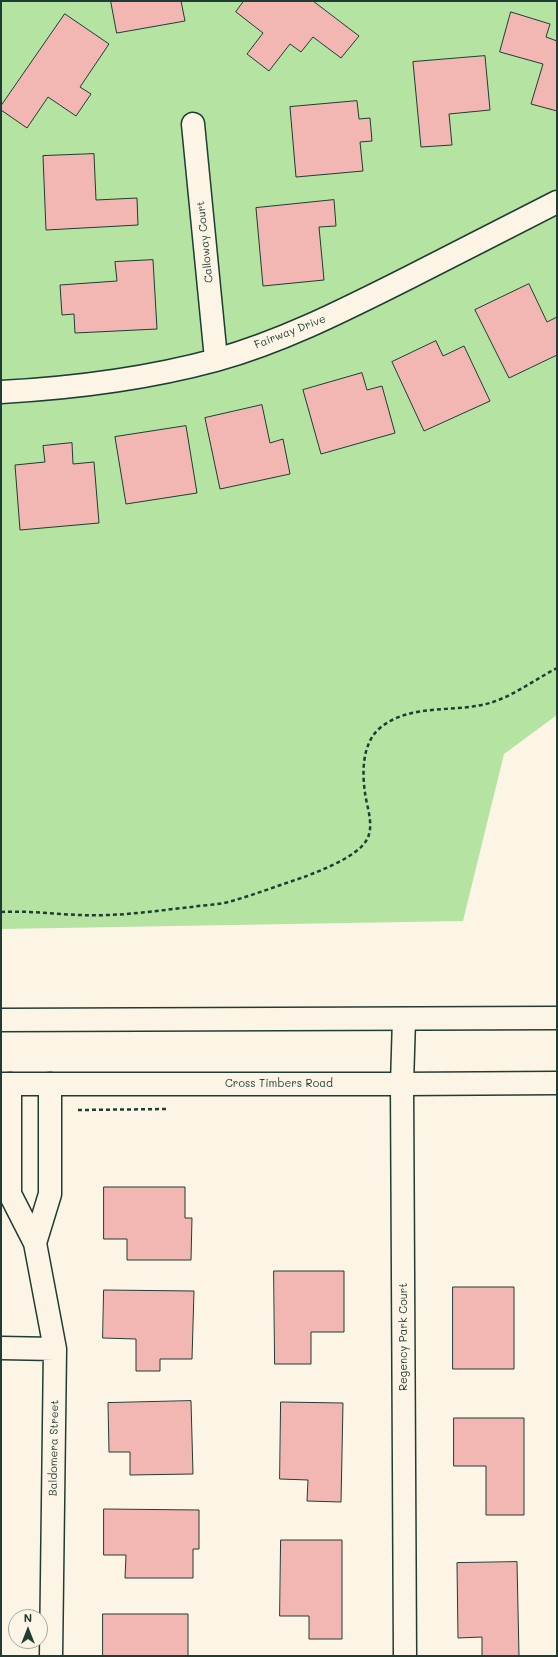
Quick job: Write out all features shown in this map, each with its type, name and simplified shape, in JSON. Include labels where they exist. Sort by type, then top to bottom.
[{"type":"street","name":"Calloway Court","points":[[193,124],[216,360]]},
{"type":"street","name":"Fairway Drive","points":[[1,392],[55,389],[125,380],[216,360],[333,316],[557,202]]},
{"type":"street","points":[[1,1020],[557,1018]]},
{"type":"street","name":"Regency Park Court","points":[[404,1019],[402,1084],[404,1656]]},
{"type":"street","name":"Cross Timbers Road","points":[[6,1084],[557,1083]]},
{"type":"street","name":"Baldomera Street","points":[[6,1084],[10,1194],[35,1243],[55,1349],[51,1656]]},
{"type":"street","name":"Baldomera Street","points":[[35,1243],[50,1194],[50,1084]]},
{"type":"street","points":[[1,1348],[55,1349]]},
{"type":"path","points":[[1,912],[107,916],[230,902],[315,873],[352,854],[366,841],[369,834],[369,815],[364,792],[364,763],[367,748],[372,737],[380,728],[393,720],[418,712],[494,702],[510,695],[557,668]]},
{"type":"green space","points":[[1,1],[557,1],[557,715],[504,754],[463,921],[1,929]]},
{"type":"building","points":[[111,1],[181,1],[185,21],[117,33]]},
{"type":"building","points":[[244,1],[313,1],[359,36],[341,58],[313,37],[301,52],[290,44],[269,71],[247,54],[263,33],[236,12]]},
{"type":"building","points":[[511,12],[550,24],[546,37],[557,41],[557,111],[531,104],[543,64],[500,52]]},
{"type":"building","points":[[65,14],[109,44],[80,87],[91,94],[76,116],[48,97],[27,128],[1,110],[1,106]]},
{"type":"building","points":[[485,56],[490,110],[449,114],[452,145],[421,147],[413,62]]},
{"type":"building","points":[[357,101],[359,119],[370,118],[372,141],[360,142],[363,171],[296,177],[290,107]]},
{"type":"building","points":[[94,154],[96,200],[137,198],[138,225],[46,230],[43,156]]},
{"type":"building","points":[[334,200],[336,226],[319,227],[324,280],[263,286],[256,208]]},
{"type":"building","points":[[153,260],[157,329],[75,333],[74,314],[62,315],[60,285],[117,281],[115,262]]},
{"type":"building","points":[[529,284],[547,322],[557,317],[557,355],[509,378],[475,310]]},
{"type":"building","points":[[436,341],[443,356],[464,346],[490,401],[424,431],[392,362]]},
{"type":"building","points":[[362,373],[367,390],[382,386],[395,433],[321,454],[303,390]]},
{"type":"building","points":[[262,405],[270,443],[283,439],[290,474],[220,489],[205,418]]},
{"type":"building","points":[[186,426],[197,493],[126,504],[115,437]]},
{"type":"building","points":[[72,443],[73,464],[94,462],[99,523],[20,530],[15,465],[45,462],[43,446]]},
{"type":"building","points":[[104,1187],[185,1187],[185,1218],[192,1218],[191,1260],[127,1260],[127,1239],[104,1239]]},
{"type":"building","points":[[274,1271],[344,1271],[344,1332],[311,1332],[311,1364],[275,1364]]},
{"type":"building","points":[[453,1287],[514,1287],[514,1369],[453,1369]]},
{"type":"building","points":[[104,1290],[194,1291],[192,1359],[160,1359],[160,1371],[136,1371],[136,1339],[103,1338]]},
{"type":"building","points":[[191,1401],[193,1474],[130,1475],[130,1452],[109,1452],[108,1403]]},
{"type":"building","points":[[281,1402],[343,1403],[341,1502],[307,1501],[308,1480],[280,1479]]},
{"type":"building","points":[[454,1418],[524,1418],[524,1515],[486,1515],[486,1466],[454,1466]]},
{"type":"building","points":[[104,1509],[199,1510],[199,1549],[193,1549],[193,1578],[125,1578],[126,1555],[104,1555]]},
{"type":"building","points":[[281,1540],[342,1540],[342,1639],[309,1639],[309,1616],[280,1616]]},
{"type":"building","points":[[517,1562],[519,1656],[482,1656],[482,1637],[458,1638],[457,1563]]},
{"type":"building","points":[[103,1614],[188,1614],[188,1656],[103,1656]]}]
